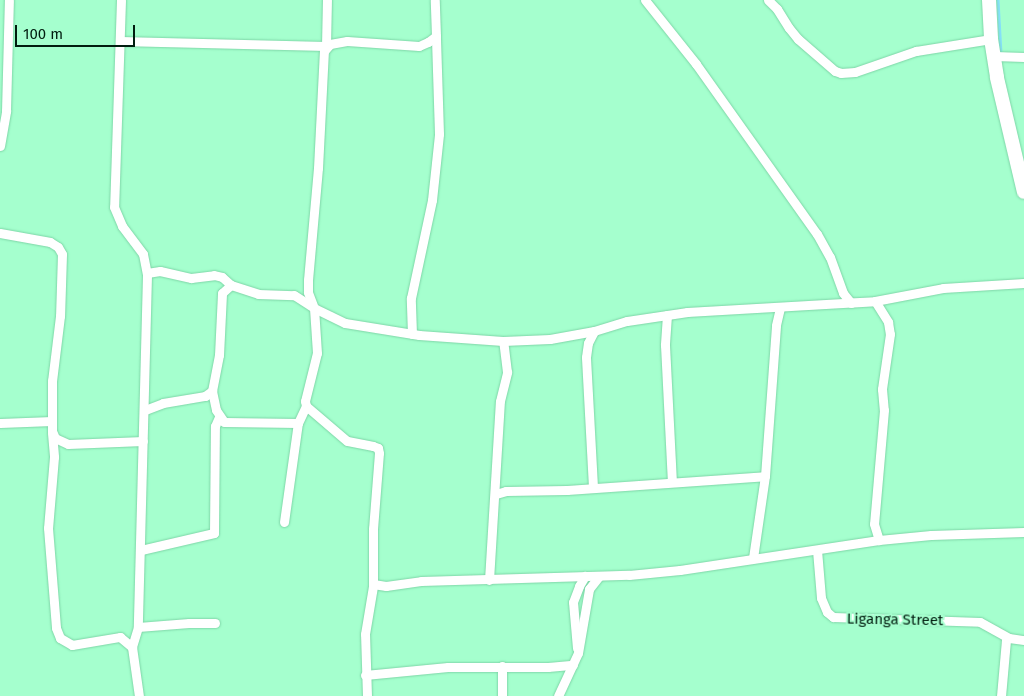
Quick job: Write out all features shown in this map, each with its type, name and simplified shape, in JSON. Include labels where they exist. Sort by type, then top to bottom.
[{"type":"main road","points":[[989,0],[994,56],[1020,159],[1024,192]]},
{"type":"street","points":[[0,146],[6,111],[9,0]]},
{"type":"street","points":[[120,0],[114,207],[122,226],[136,242],[143,254],[147,273],[138,627],[132,646],[139,696]]},
{"type":"street","points":[[284,522],[298,423],[306,406],[316,362],[314,308],[308,292],[308,280],[326,46],[327,0]]},
{"type":"street","points":[[412,334],[411,298],[432,200],[439,134],[435,0]]},
{"type":"street","points":[[645,0],[696,64],[821,240],[830,257],[843,293],[851,303]]},
{"type":"street","points":[[768,0],[777,9],[798,39],[835,72],[840,73],[854,72],[916,51],[991,39]]},
{"type":"street","points":[[120,40],[326,46],[347,41],[418,46],[436,36]]},
{"type":"street","points":[[994,56],[1024,57]]},
{"type":"street","points":[[0,233],[50,242],[58,247],[62,254],[60,316],[52,381],[54,457],[48,528],[56,628],[60,638],[72,645],[120,637],[132,646]]},
{"type":"street","points":[[147,273],[160,271],[191,278],[214,275],[222,276],[231,285],[258,294],[294,296],[345,323],[412,334],[503,341],[543,340],[594,331],[627,321],[667,315],[875,302],[943,288],[1024,283]]},
{"type":"street","points":[[294,296],[308,280]]},
{"type":"street","points":[[231,285],[222,293],[219,355],[212,392],[219,417],[224,422],[231,424],[298,423]]},
{"type":"street","points":[[875,302],[888,322],[890,334],[883,383],[884,410],[874,524],[879,540]]},
{"type":"street","points":[[752,558],[765,476],[780,307]]},
{"type":"street","points":[[667,315],[665,345],[672,481]]},
{"type":"street","points":[[593,487],[586,357],[588,343],[594,331]]},
{"type":"street","points":[[489,580],[496,494],[500,401],[507,372],[503,341]]},
{"type":"street","points":[[145,410],[169,401],[205,396],[212,392]]},
{"type":"street","points":[[306,406],[347,441],[378,448],[373,529],[373,584],[365,634],[366,696]]},
{"type":"street","points":[[141,550],[214,533],[215,426],[219,417]]},
{"type":"street","points":[[0,422],[52,421]]},
{"type":"street","points":[[52,431],[58,441],[64,444],[143,441]]},
{"type":"street","points":[[54,457],[64,444]]},
{"type":"street","points":[[496,494],[506,491],[765,476]]},
{"type":"street","points":[[373,584],[386,586],[421,581],[629,576],[879,540],[931,535],[1024,532]]},
{"type":"street","name":"Liganga Street","points":[[817,550],[820,598],[827,612],[833,617],[980,622],[1009,638],[1024,640]]},
{"type":"street","points":[[578,653],[574,633],[573,602],[579,586],[586,576]]},
{"type":"street","points":[[558,696],[578,653],[586,597],[589,589],[600,576]]},
{"type":"street","points":[[138,627],[215,623]]},
{"type":"street","points":[[1001,696],[1006,640]]},
{"type":"street","points":[[365,675],[448,667],[548,667],[573,664]]},
{"type":"street","points":[[502,666],[502,696]]},
{"type":"waterway","points":[[998,0],[1001,53]]}]
